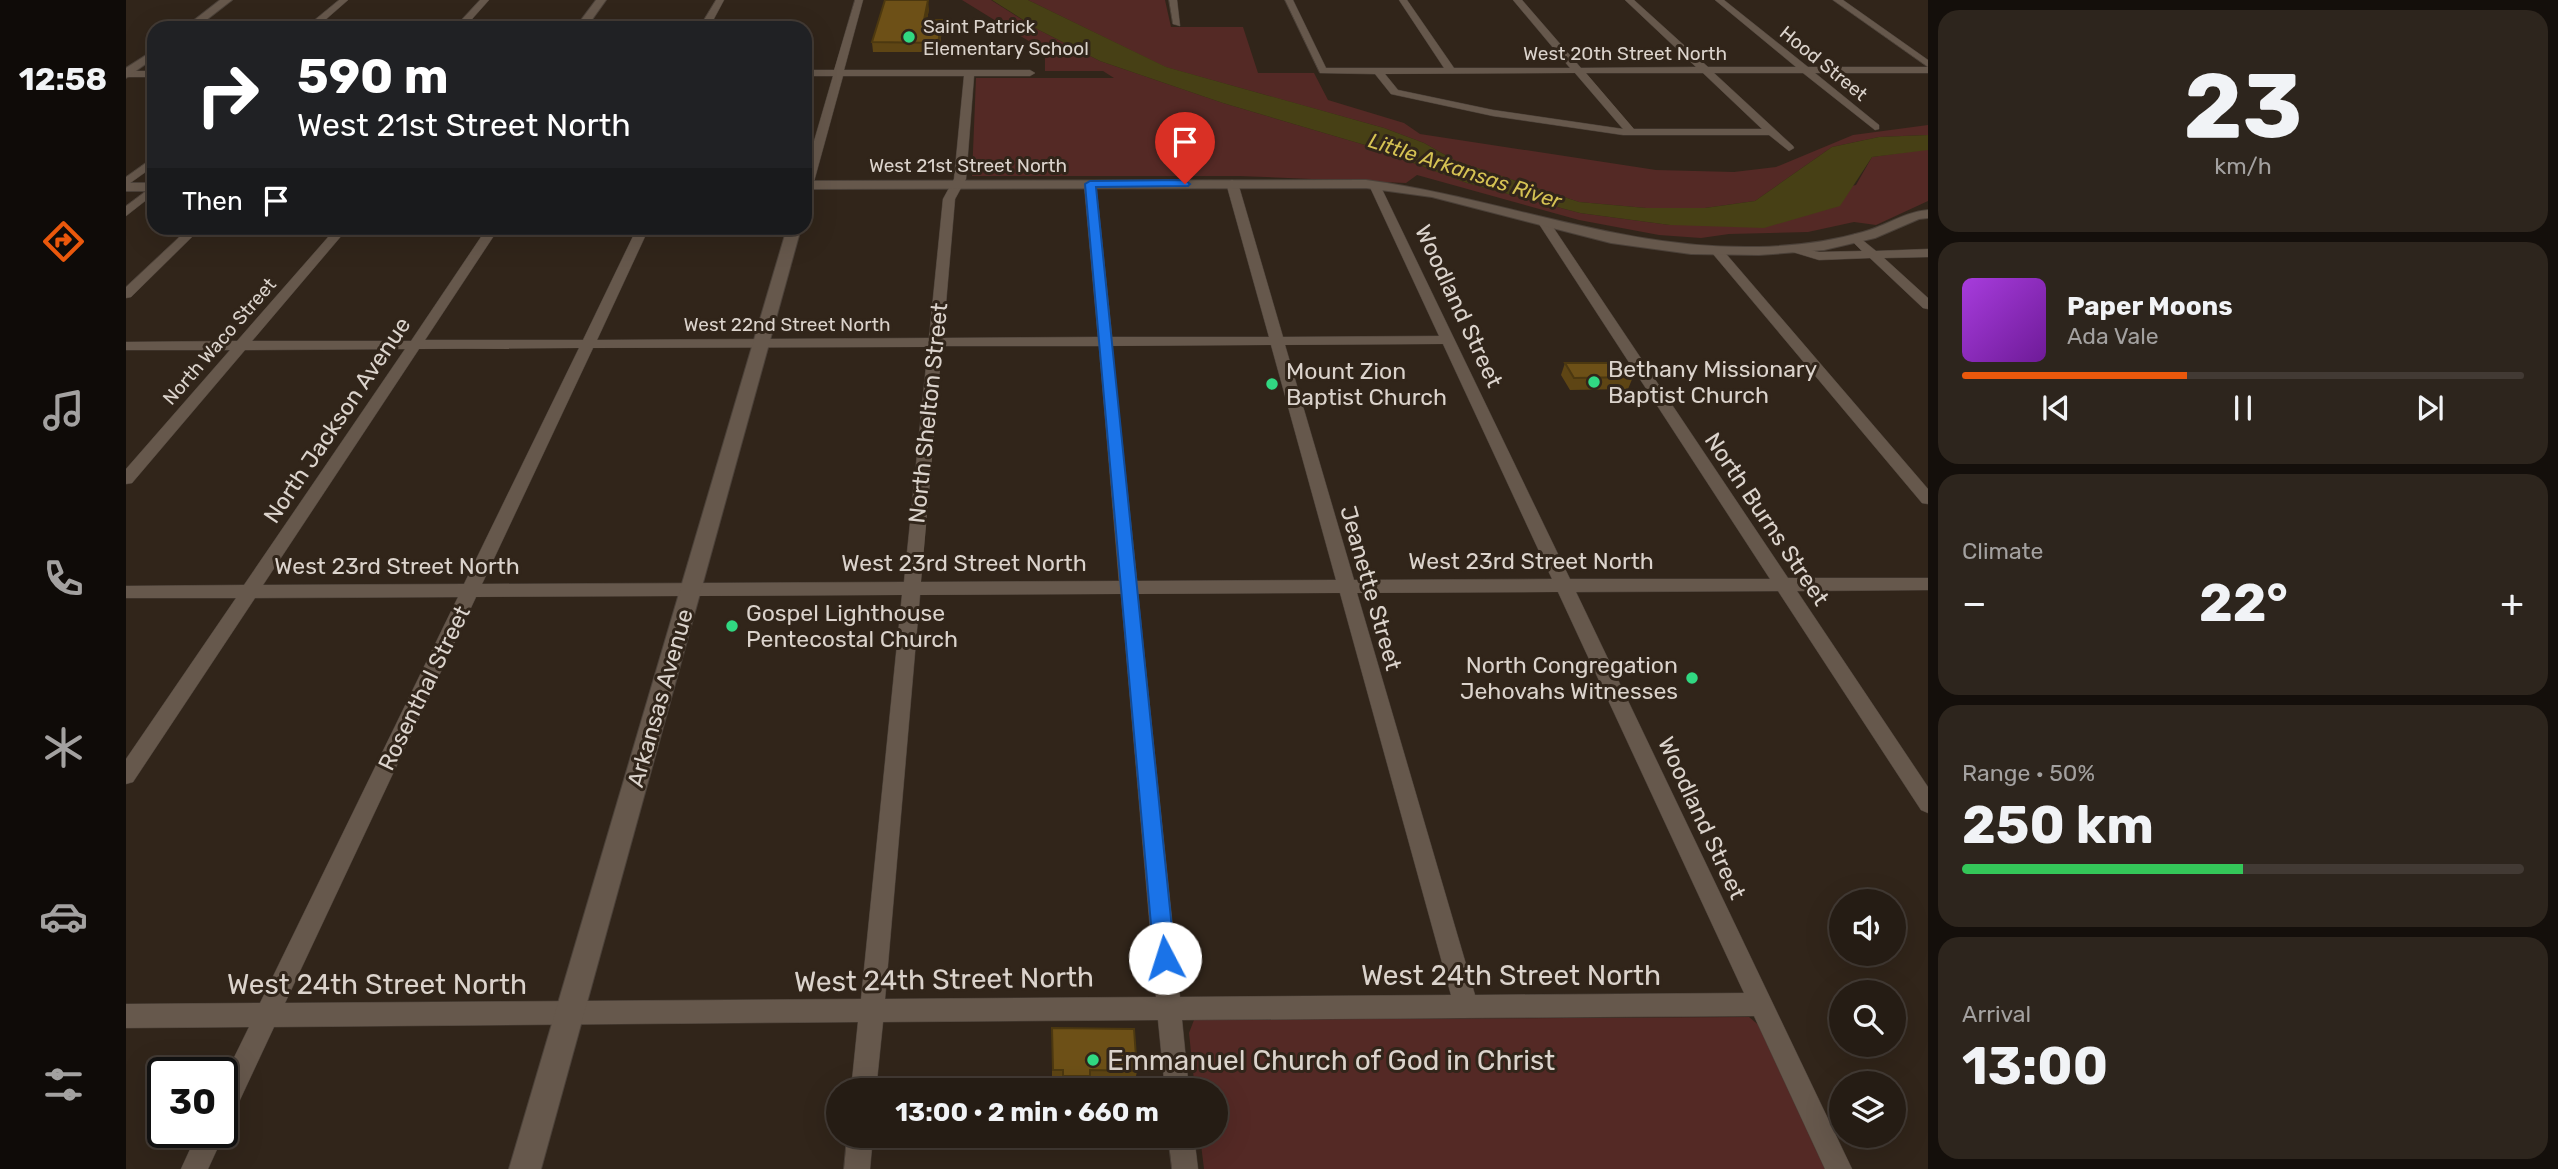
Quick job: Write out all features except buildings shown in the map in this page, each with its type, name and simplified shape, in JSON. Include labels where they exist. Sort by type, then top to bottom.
[{"type":"main road","points":[[198,21],[227,0]]},
{"type":"main road","points":[[585,21],[601,0]]},
{"type":"main road","points":[[126,74],[147,58]]},
{"type":"main road","name":"West 21st Street North","points":[[812,187],[1232,183],[1375,186],[1432,193],[1545,224],[1623,241],[1717,251],[1793,250],[1855,238],[1924,211]]},
{"type":"main road","points":[[126,185],[147,186]]},
{"type":"main road","name":"Arkansas Avenue","points":[[525,1169],[792,235]]},
{"type":"street","points":[[318,21],[344,0]]},
{"type":"street","points":[[465,21],[485,0]]},
{"type":"street","points":[[708,21],[720,0]]},
{"type":"street","points":[[812,166],[859,0]]},
{"type":"street","points":[[1173,0],[1177,24]]},
{"type":"street","name":"West 20th Street North","points":[[1289,0],[1323,71],[1928,70]]},
{"type":"street","points":[[1403,0],[1451,71]]},
{"type":"street","points":[[1517,0],[1631,132]]},
{"type":"street","points":[[1629,0],[1789,148]]},
{"type":"street","name":"Hood Street","points":[[1719,0],[1875,127]]},
{"type":"street","points":[[1838,0],[1928,64]]},
{"type":"street","points":[[1378,71],[1389,88],[1416,98],[1493,113],[1631,132],[1771,132]]},
{"type":"street","points":[[812,73],[1030,73]]},
{"type":"street","name":"North Shelton Street","points":[[865,1078],[948,199],[960,179],[969,73]]},
{"type":"street","points":[[126,74],[147,74]]},
{"type":"street","points":[[126,185],[147,166]]},
{"type":"street","name":"Jeanette Street","points":[[1232,183],[1466,1005]]},
{"type":"street","points":[[1090,184],[1128,587],[1133,608],[1176,1078]]},
{"type":"street","name":"Woodland Street","points":[[1375,186],[1839,1169]]},
{"type":"street","points":[[126,212],[147,193]]},
{"type":"street","name":"North Burns Street","points":[[1545,224],[1928,804]]},
{"type":"street","points":[[126,294],[188,235]]},
{"type":"street","name":"North Waco Street","points":[[126,479],[336,235]]},
{"type":"street","name":"North Jackson Avenue","points":[[126,776],[488,235]]},
{"type":"street","name":"Rosenthal Street","points":[[238,1077],[640,235]]},
{"type":"street","points":[[1855,238],[1928,305]]},
{"type":"street","points":[[1793,250],[1819,256],[1928,253]]},
{"type":"street","points":[[1717,251],[1928,499]]},
{"type":"street","name":"West 22nd Street North","points":[[126,346],[1448,340]]},
{"type":"street","name":"West 23rd Street North","points":[[126,592],[1928,584]]},
{"type":"street","name":"West 24th Street North","points":[[126,1016],[1762,1004]]},
{"type":"street","points":[[194,1169],[204,1148]]},
{"type":"street","points":[[857,1169],[859,1148]]},
{"type":"street","points":[[1182,1148],[1185,1169]]},
{"type":"shaded area","points":[[962,0],[991,0],[1039,30],[1100,61],[1223,103],[1365,145],[1467,183],[1580,213],[1670,225],[1856,185],[1872,157],[1922,150],[1928,150],[1928,201],[1876,225],[1854,222],[1808,232],[1729,234],[1701,238],[1659,235],[1579,220],[1417,175],[1406,183],[1240,176],[972,176],[976,78],[1114,78],[1103,71],[1045,71],[1045,51]]},
{"type":"shaded area","points":[[1028,0],[1165,0],[1171,27],[1243,27],[1258,73],[1314,73],[1328,100],[1404,123],[1420,134],[1656,170],[1734,172],[1776,167],[1853,135],[1928,125],[1928,135],[1879,137],[1832,147],[1755,201],[1705,208],[1646,208],[1579,202],[1456,161],[1424,143],[1384,128],[1165,67]]},
{"type":"shaded area","points":[[1749,1017],[1761,1027],[1827,1169],[1204,1169],[1201,1148],[1228,1148],[1228,1078],[1194,1078],[1189,1033],[1194,1020]]},
{"type":"water","name":"Little Arkansas River","points":[[992,0],[1028,0],[1166,67],[1384,128],[1424,143],[1456,161],[1579,202],[1646,208],[1705,208],[1755,201],[1832,147],[1879,137],[1928,135],[1928,150],[1872,157],[1840,206],[1764,228],[1670,225],[1580,213],[1467,183],[1365,145],[1223,103],[1100,61],[1039,30]]},
{"type":"place","name":"Saint Patrick Elementary School","points":[[909,37]]},
{"type":"place","name":"Bethany Missionary Baptist Church","points":[[1594,382]]},
{"type":"place","name":"Mount Zion Baptist Church","points":[[1272,384]]},
{"type":"place","name":"Gospel Lighthouse Pentecostal Church","points":[[732,626]]},
{"type":"place","name":"North Congregation Jehovahs Witnesses","points":[[1692,678]]},
{"type":"place","name":"Emmanuel Church of God in Christ","points":[[1093,1060]]},
{"type":"route","points":[[1165,958],[1133,608],[1123,550],[1090,184],[1185,184]]}]
